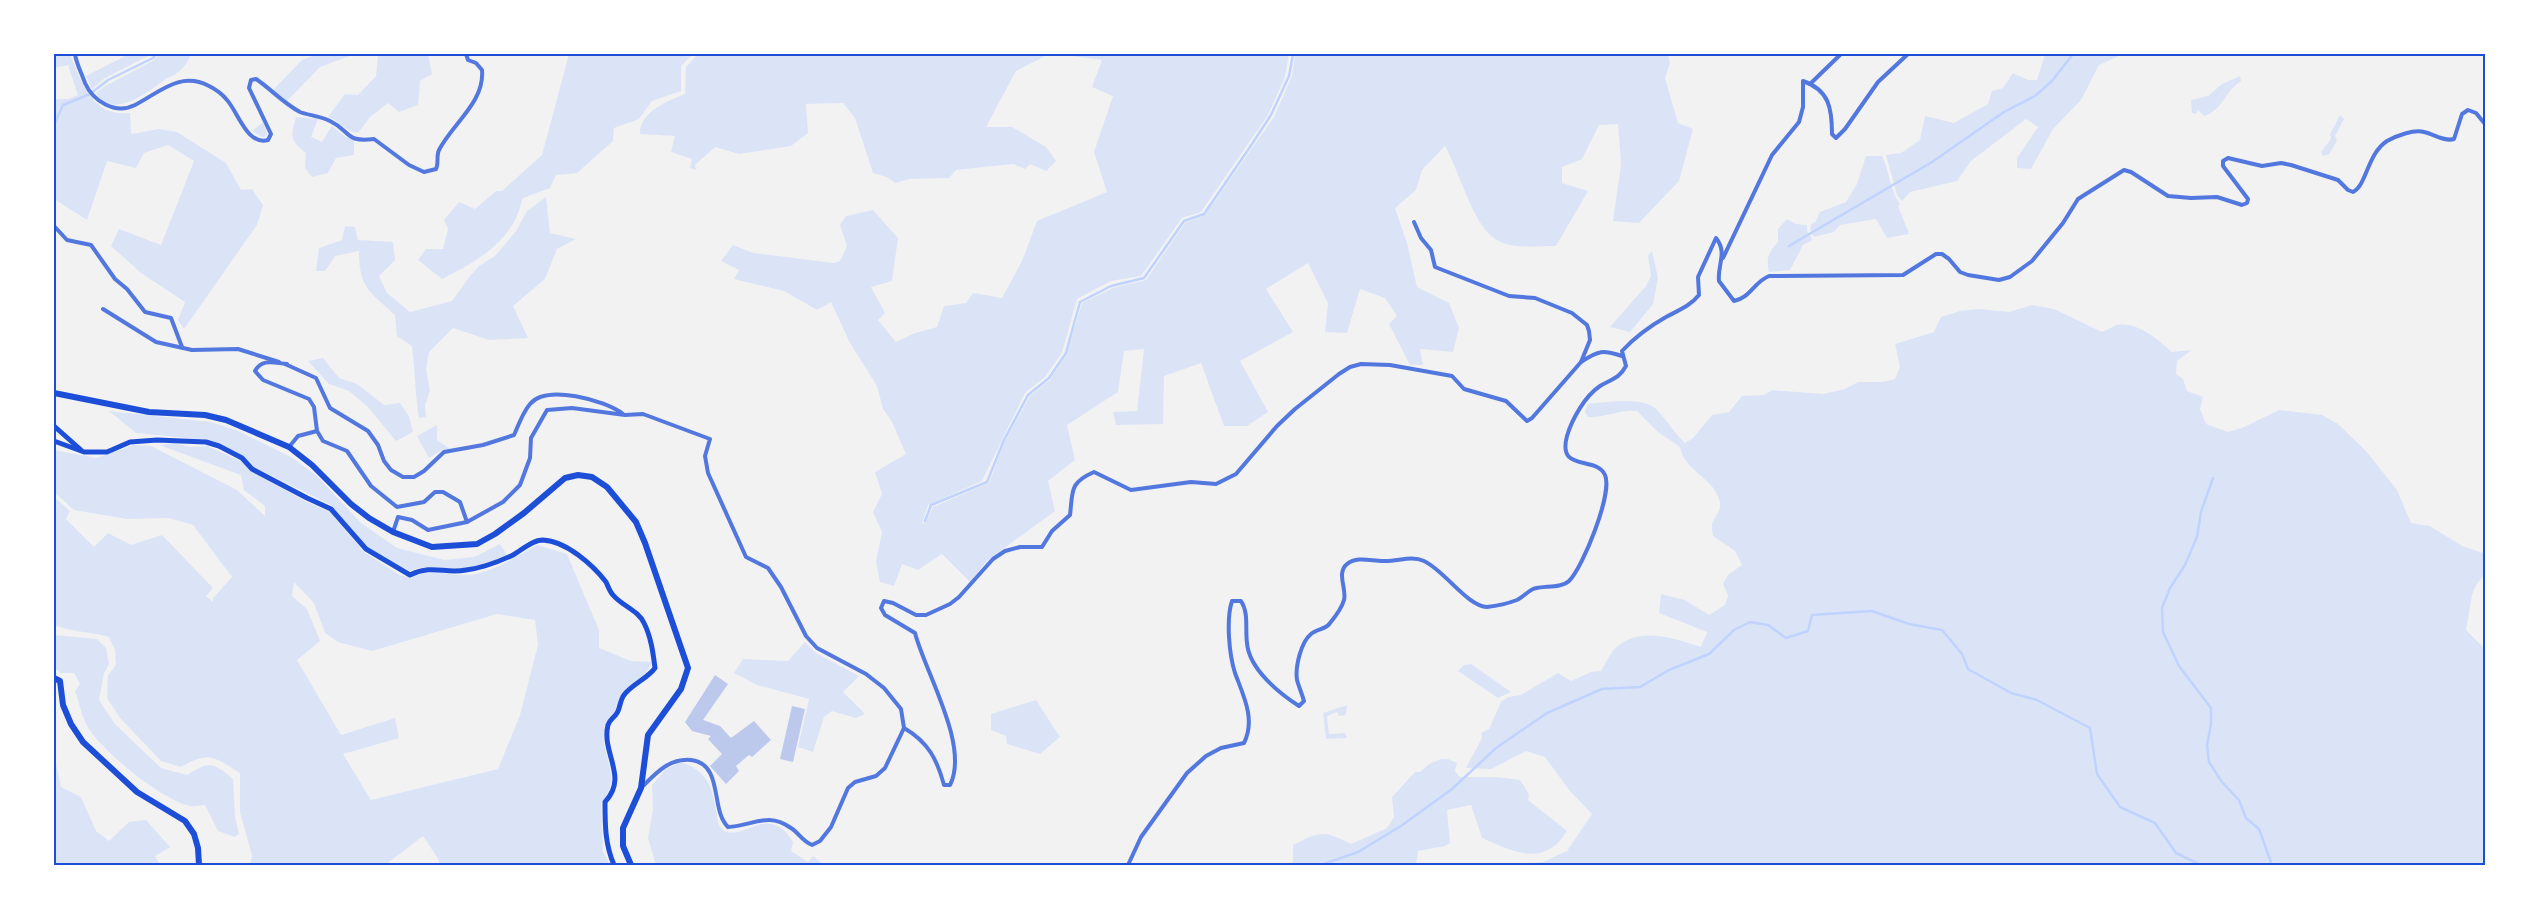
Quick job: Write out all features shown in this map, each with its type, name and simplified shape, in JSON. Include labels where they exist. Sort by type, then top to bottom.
[{"type":"highway","points":[[54,394],[149,412],[205,415],[219,418],[289,447],[312,465],[351,504],[393,532],[432,547],[477,544],[496,534],[565,478],[578,475],[592,477],[608,487],[632,516],[645,543],[688,668],[681,689],[648,734],[642,788],[623,828],[623,846],[631,865]]},
{"type":"highway","points":[[54,678],[60,681],[63,705],[71,724],[83,742],[136,792],[184,821],[194,834],[198,848],[199,865]]},
{"type":"main road","points":[[54,426],[84,452]]},
{"type":"main road","points":[[54,441],[84,452],[107,452],[130,442],[157,440],[206,442],[219,446],[242,458],[252,469],[307,498],[331,508],[366,549],[410,575],[422,569],[463,571],[486,566],[512,555],[533,542],[543,540],[561,544],[591,566],[605,581],[613,596],[644,621],[652,644],[655,668],[649,676],[624,695],[618,713],[612,717],[608,725],[609,750],[616,775],[610,796],[605,802],[604,829],[608,850],[614,865]]},
{"type":"street","points":[[75,54],[89,90],[96,101],[107,106],[133,106],[166,85],[178,81],[196,81],[209,86],[227,99],[244,127],[254,138],[262,142],[268,140],[271,134],[249,88],[251,80],[256,79],[302,113],[312,114],[331,121],[346,135],[359,141],[374,139],[409,165],[424,172],[436,169],[437,153],[448,134],[476,99],[481,88],[482,70],[476,63],[468,60],[466,54]]},
{"type":"street","points":[[1810,84],[1841,54]]},
{"type":"street","points":[[1908,54],[1878,82],[1845,130],[1836,138],[1832,134],[1832,122],[1825,94],[1810,84],[1803,82],[1803,107],[1798,122],[1772,155],[1723,258],[1719,281],[1734,301],[1741,300],[1761,279],[1768,276],[1903,275],[1936,254],[1942,254],[1949,259],[1960,272],[1999,280],[2010,278],[2032,261],[2063,224],[2078,199],[2124,170],[2131,172],[2168,196],[2191,198],[2217,197],[2242,205],[2248,199],[2223,166],[2223,160],[2228,158],[2262,166],[2281,163],[2291,165],[2338,180],[2348,190],[2353,192],[2361,184],[2376,150],[2388,141],[2414,131],[2423,131],[2449,141],[2454,139],[2462,114],[2468,110],[2476,113],[2485,124]]},
{"type":"street","points":[[1414,222],[1421,238],[1431,250],[1435,267],[1509,296],[1535,298],[1572,312],[1587,325],[1590,340],[1582,362]]},
{"type":"street","points":[[54,226],[67,240],[91,245],[115,279],[127,289],[146,312],[171,318],[182,347]]},
{"type":"street","points":[[1128,865],[1141,837],[1187,772],[1206,756],[1221,748],[1244,742],[1248,735],[1248,716],[1231,655],[1228,613],[1232,601],[1241,601],[1246,608],[1247,646],[1259,669],[1270,684],[1299,706],[1304,701],[1297,678],[1304,641],[1311,633],[1329,625],[1344,600],[1344,586],[1341,573],[1346,565],[1359,559],[1386,562],[1411,558],[1424,560],[1455,585],[1463,595],[1486,607],[1516,600],[1540,587],[1560,585],[1569,581],[1584,555],[1603,508],[1606,476],[1600,468],[1591,464],[1579,464],[1570,458],[1566,448],[1567,436],[1579,411],[1592,393],[1622,374],[1626,366],[1622,351],[1651,326],[1693,303],[1699,296],[1698,277],[1716,238],[1720,244],[1723,258]]},
{"type":"street","points":[[103,309],[156,342],[192,350],[238,349],[287,364],[316,378],[330,408],[368,431],[378,445],[384,461],[391,470],[403,477],[414,477],[424,472],[444,452],[483,445],[514,435],[530,404],[541,396],[574,396],[612,405],[625,415]]},
{"type":"street","points":[[904,728],[916,734],[926,746],[938,762],[944,785],[950,785],[955,776],[954,750],[940,694],[921,655],[915,632],[885,615],[881,608],[884,601],[893,603],[916,615],[926,615],[950,604],[959,597],[989,562],[1005,551],[1020,547],[1042,547],[1052,531],[1070,515],[1071,494],[1076,482],[1084,476],[1094,472],[1131,490],[1191,482],[1216,484],[1236,474],[1277,426],[1295,410],[1339,374],[1350,367],[1361,364],[1390,365],[1403,369],[1426,370],[1452,376],[1464,389],[1485,396],[1500,398],[1527,421],[1532,418],[1582,362],[1591,356],[1608,350],[1622,356]]},
{"type":"street","points":[[287,364],[263,362],[259,364],[255,371],[263,380],[309,399],[314,407],[317,431],[323,441],[347,451],[371,486],[397,507],[424,502],[435,492],[443,492],[460,502],[467,522]]},
{"type":"street","points":[[393,532],[398,517],[412,520],[428,530],[467,522],[504,502],[520,484],[530,458],[531,438],[547,410],[572,408],[625,415],[643,414],[708,436],[710,447],[706,456],[708,474],[746,557],[768,568],[781,586],[802,629],[816,648],[866,674],[884,688],[901,709],[904,728],[885,768],[876,776],[855,782],[848,788],[831,827],[820,841],[812,845],[804,841],[792,828],[776,820],[762,818],[750,824],[728,828],[721,821],[713,780],[707,768],[697,761],[680,759],[664,766],[642,788]]},
{"type":"street","points":[[289,447],[298,436],[317,431]]},
{"type":"shaded area","points":[[54,54],[72,54],[71,57],[85,88],[98,104],[107,110],[117,113],[130,113],[131,134],[159,129],[177,132],[226,163],[241,190],[252,189],[263,205],[257,225],[184,329],[178,320],[185,302],[141,273],[111,246],[119,229],[161,245],[194,161],[168,145],[144,153],[136,168],[107,161],[87,220],[54,199],[54,99],[68,99],[78,95],[68,65],[54,68]]},
{"type":"shaded area","points":[[129,54],[152,54],[105,78],[92,89],[86,76]]},
{"type":"shaded area","points":[[159,54],[191,54],[179,72],[132,101],[112,105],[103,101],[96,93],[105,86],[154,60]]},
{"type":"shaded area","points":[[317,54],[355,54],[320,67],[287,101],[273,90],[302,60]]},
{"type":"shaded area","points":[[378,54],[428,54],[432,74],[420,81],[418,105],[399,112],[388,103],[370,117],[358,133],[354,132],[328,117],[345,94],[358,95],[376,76]]},
{"type":"shaded area","points":[[569,54],[693,54],[681,66],[681,91],[652,101],[639,119],[614,128],[613,141],[577,173],[556,175],[550,188],[523,198],[513,224],[497,244],[471,263],[442,279],[418,260],[426,249],[443,249],[448,229],[444,220],[459,202],[475,209],[496,191],[502,191],[542,155]]},
{"type":"shaded area","points":[[698,54],[1049,54],[1016,71],[986,127],[1012,127],[1046,147],[1056,161],[1046,171],[1030,164],[1025,169],[1013,164],[956,170],[949,178],[909,179],[895,183],[887,177],[873,173],[855,118],[843,103],[806,104],[808,133],[791,146],[739,154],[715,147],[695,165],[696,170],[690,168],[692,159],[671,152],[675,136],[640,134],[644,119],[650,113],[663,103],[685,94],[686,67]]},
{"type":"shaded area","points":[[1056,54],[1289,54],[1285,77],[1268,115],[1201,212],[1182,218],[1141,276],[1111,281],[1077,299],[1062,353],[1045,377],[1025,393],[982,481],[928,505],[922,524],[926,522],[933,507],[989,483],[1005,441],[1030,396],[1050,380],[1067,354],[1082,303],[1113,288],[1146,280],[1185,223],[1205,215],[1274,117],[1292,76],[1295,54],[1668,54],[1670,63],[1665,78],[1678,123],[1693,129],[1679,181],[1639,223],[1613,221],[1621,165],[1618,124],[1599,125],[1582,159],[1562,167],[1562,183],[1588,191],[1556,246],[1516,246],[1500,242],[1486,231],[1473,209],[1445,146],[1422,170],[1416,190],[1395,208],[1407,243],[1417,287],[1449,303],[1459,328],[1453,352],[1420,349],[1423,365],[1410,365],[1389,324],[1397,316],[1385,298],[1360,289],[1347,333],[1325,332],[1328,303],[1308,263],[1266,289],[1293,332],[1240,361],[1268,412],[1247,426],[1224,426],[1201,363],[1164,376],[1163,424],[1116,425],[1113,412],[1137,411],[1144,349],[1124,351],[1118,392],[1067,425],[1075,460],[1048,481],[1055,511],[988,560],[970,582],[942,554],[918,570],[902,564],[894,586],[880,582],[876,561],[882,532],[873,512],[882,494],[875,472],[906,454],[892,422],[883,409],[877,386],[850,343],[831,302],[817,310],[784,291],[734,279],[739,270],[721,261],[733,245],[753,253],[834,263],[840,261],[847,246],[840,225],[846,216],[873,210],[898,238],[892,281],[871,287],[885,313],[878,320],[896,342],[915,333],[937,327],[944,306],[966,303],[973,293],[1002,298],[1022,261],[1037,221],[1107,192],[1094,152],[1113,96],[1092,87],[1102,60]]},
{"type":"shaded area","points":[[2045,54],[2116,54],[2117,57],[2099,65],[2081,100],[2053,129],[2031,169],[2017,168],[2017,158],[2038,127],[2026,119],[1971,161],[1957,181],[1910,192],[1902,201],[1897,195],[1886,155],[1901,153],[1920,140],[1925,116],[1954,123],[1988,104],[1992,91],[2003,88],[2013,73],[2028,80],[2037,80]]},
{"type":"shaded area","points":[[2240,76],[2241,81],[2216,109],[2204,116],[2198,110],[2196,114],[2192,113],[2191,100],[2208,96],[2222,84]]},
{"type":"shaded area","points":[[2340,115],[2344,119],[2335,136],[2337,141],[2329,154],[2323,156],[2321,152],[2331,139],[2330,134]]},
{"type":"shaded area","points":[[296,117],[318,119],[311,137],[322,142],[332,126],[344,136],[354,140],[354,155],[336,158],[328,173],[312,177],[305,168],[306,153],[294,141],[292,133]]},
{"type":"shaded area","points":[[263,122],[267,134],[264,138],[252,131]]},
{"type":"shaded area","points":[[1866,156],[1882,156],[1909,234],[1887,238],[1876,219],[1840,225],[1834,232],[1814,237],[1810,230],[1811,224],[1816,221],[1820,212],[1846,202],[1857,184]]},
{"type":"shaded area","points":[[546,197],[550,233],[576,239],[557,249],[545,279],[513,306],[528,338],[489,340],[453,328],[429,352],[426,369],[430,391],[425,405],[426,417],[419,418],[412,346],[397,336],[395,315],[367,288],[361,273],[359,251],[335,256],[325,271],[316,271],[319,248],[342,240],[345,226],[355,227],[358,240],[393,242],[395,260],[379,276],[387,293],[410,312],[452,301],[479,266],[495,256],[516,231],[527,211]]},
{"type":"shaded area","points":[[1787,219],[1796,224],[1807,225],[1807,231],[1813,240],[1803,245],[1790,270],[1769,272],[1769,256],[1778,242],[1778,229]]},
{"type":"shaded area","points":[[1652,251],[1658,278],[1653,304],[1630,332],[1610,327],[1646,286],[1651,276],[1648,256]]},
{"type":"shaded area","points":[[2032,305],[2054,309],[2102,332],[2116,325],[2131,325],[2154,337],[2172,352],[2192,350],[2177,361],[2176,374],[2183,379],[2187,391],[2203,397],[2200,409],[2206,424],[2228,432],[2242,428],[2279,410],[2322,415],[2338,424],[2366,451],[2397,490],[2411,523],[2430,526],[2462,546],[2485,552],[2485,574],[2476,585],[2472,595],[2466,630],[2485,649],[2485,865],[1495,865],[1543,862],[1567,851],[1592,814],[1569,790],[1545,757],[1526,751],[1491,769],[1466,768],[1482,738],[1481,733],[1489,729],[1501,702],[1508,697],[1521,695],[1558,673],[1571,681],[1591,672],[1601,671],[1616,647],[1639,637],[1659,636],[1701,647],[1707,632],[1659,613],[1661,594],[1685,600],[1709,615],[1725,605],[1728,596],[1723,583],[1729,574],[1742,565],[1735,551],[1713,536],[1712,524],[1720,506],[1717,494],[1713,487],[1687,463],[1680,447],[1658,432],[1637,411],[1588,417],[1585,412],[1588,404],[1625,401],[1644,403],[1657,410],[1685,443],[1693,438],[1712,415],[1729,412],[1742,396],[1764,395],[1772,390],[1823,394],[1845,389],[1858,382],[1883,382],[1895,379],[1900,367],[1895,344],[1934,332],[1941,317],[1960,311],[1979,309],[2009,312]]},
{"type":"shaded area","points":[[323,358],[339,378],[357,384],[384,405],[400,403],[409,416],[413,432],[396,441],[368,407],[349,391],[329,384],[308,361]]},
{"type":"shaded area","points":[[109,411],[211,422],[238,431],[291,457],[316,475],[361,523],[397,548],[445,560],[474,557],[500,544],[507,555],[471,567],[424,567],[410,571],[367,547],[331,505],[254,467],[242,456],[204,440],[136,433]]},
{"type":"shaded area","points":[[437,425],[437,440],[450,449],[442,450],[429,458],[417,436]]},
{"type":"shaded area","points":[[176,443],[190,447],[207,446],[241,461],[251,471],[307,502],[330,512],[364,552],[400,575],[411,578],[426,573],[464,575],[483,572],[493,569],[537,545],[567,554],[599,630],[599,648],[631,661],[652,662],[643,676],[621,694],[616,710],[605,726],[604,737],[611,784],[608,793],[601,803],[603,852],[610,865],[439,865],[439,860],[423,836],[385,865],[250,865],[252,856],[240,812],[240,773],[224,763],[211,758],[198,759],[181,767],[161,761],[120,718],[107,698],[108,675],[116,665],[115,650],[109,637],[54,625],[54,497],[70,511],[66,519],[94,547],[108,533],[131,545],[162,535],[213,588],[206,596],[213,602],[213,598],[232,577],[193,525],[169,518],[127,519],[74,510],[54,492],[54,450],[96,458],[134,445],[151,446],[237,490],[265,516],[265,506],[244,490],[241,475],[159,445]],"holes":[[[294,582],[314,603],[325,633],[338,642],[372,651],[497,614],[535,620],[538,645],[520,715],[498,769],[371,800],[343,754],[399,738],[395,718],[341,735],[297,660],[320,641],[307,609],[292,596]]]},
{"type":"shaded area","points":[[54,635],[97,639],[106,648],[109,664],[104,673],[99,700],[115,724],[161,768],[187,775],[201,767],[211,765],[233,779],[235,817],[239,834],[235,837],[218,831],[205,805],[190,806],[177,802],[163,794],[132,772],[104,747],[93,735],[84,720],[75,691],[80,684],[74,673],[61,673],[54,668]]},
{"type":"shaded area","points":[[805,642],[816,653],[859,676],[843,692],[865,714],[856,718],[832,711],[824,717],[813,752],[798,747],[809,699],[757,685],[734,673],[743,659],[788,661]]},
{"type":"shaded area","points":[[1471,664],[1511,692],[1498,698],[1458,671],[1464,665]]},
{"type":"shaded area","points":[[1036,700],[1060,737],[1040,754],[1007,744],[1006,736],[991,730],[991,714]]},
{"type":"shaded area","points":[[1347,705],[1346,715],[1339,716],[1337,712],[1327,716],[1329,734],[1345,733],[1347,738],[1326,739],[1323,713]]},
{"type":"shaded area","points":[[54,754],[61,787],[81,797],[96,831],[109,841],[129,822],[146,820],[170,847],[155,856],[160,865],[54,865]]},
{"type":"shaded area","points":[[1441,759],[1448,759],[1457,763],[1455,771],[1460,777],[1496,777],[1520,780],[1529,794],[1528,800],[1567,831],[1558,843],[1548,850],[1527,854],[1516,852],[1482,838],[1471,805],[1447,810],[1450,843],[1445,846],[1418,851],[1416,865],[1293,865],[1293,845],[1310,837],[1328,834],[1351,844],[1387,828],[1394,817],[1392,797],[1415,772],[1420,772],[1429,764]]},
{"type":"shaded area","points":[[681,762],[698,771],[708,782],[719,825],[722,829],[729,832],[738,832],[755,826],[774,824],[784,830],[793,842],[791,851],[808,862],[813,856],[824,865],[656,865],[648,838],[653,809],[652,785],[666,769]]},
{"type":"building","points":[[715,675],[728,684],[703,720],[720,726],[731,738],[754,721],[771,740],[752,757],[749,755],[736,766],[739,771],[726,784],[710,766],[722,754],[708,739],[711,736],[692,731],[685,722]]},
{"type":"building","points":[[792,706],[805,709],[793,762],[780,759]]},
{"type":"waterway","points":[[54,125],[63,105],[90,94],[108,80],[153,58],[156,54]]},
{"type":"waterway","points":[[925,521],[931,505],[987,482],[1004,440],[1028,395],[1049,378],[1066,353],[1080,302],[1111,286],[1144,278],[1184,221],[1204,214],[1271,115],[1289,76],[1293,54]]},
{"type":"waterway","points":[[1789,246],[1932,162],[2004,112],[2035,96],[2052,81],[2073,54]]},
{"type":"waterway","points":[[2213,478],[2201,512],[2197,537],[2185,565],[2170,588],[2162,608],[2163,632],[2179,666],[2211,708],[2211,724],[2207,745],[2209,762],[2222,782],[2239,800],[2246,818],[2259,829],[2272,865]]},
{"type":"waterway","points":[[1321,865],[1358,852],[1401,826],[1452,789],[1496,748],[1547,713],[1602,689],[1640,687],[1669,670],[1709,654],[1734,630],[1750,622],[1768,625],[1786,638],[1808,631],[1812,615],[1872,611],[1909,624],[1942,630],[1962,654],[1968,669],[2011,693],[2037,700],[2090,728],[2097,774],[2120,807],[2155,823],[2176,853],[2201,865]]}]
